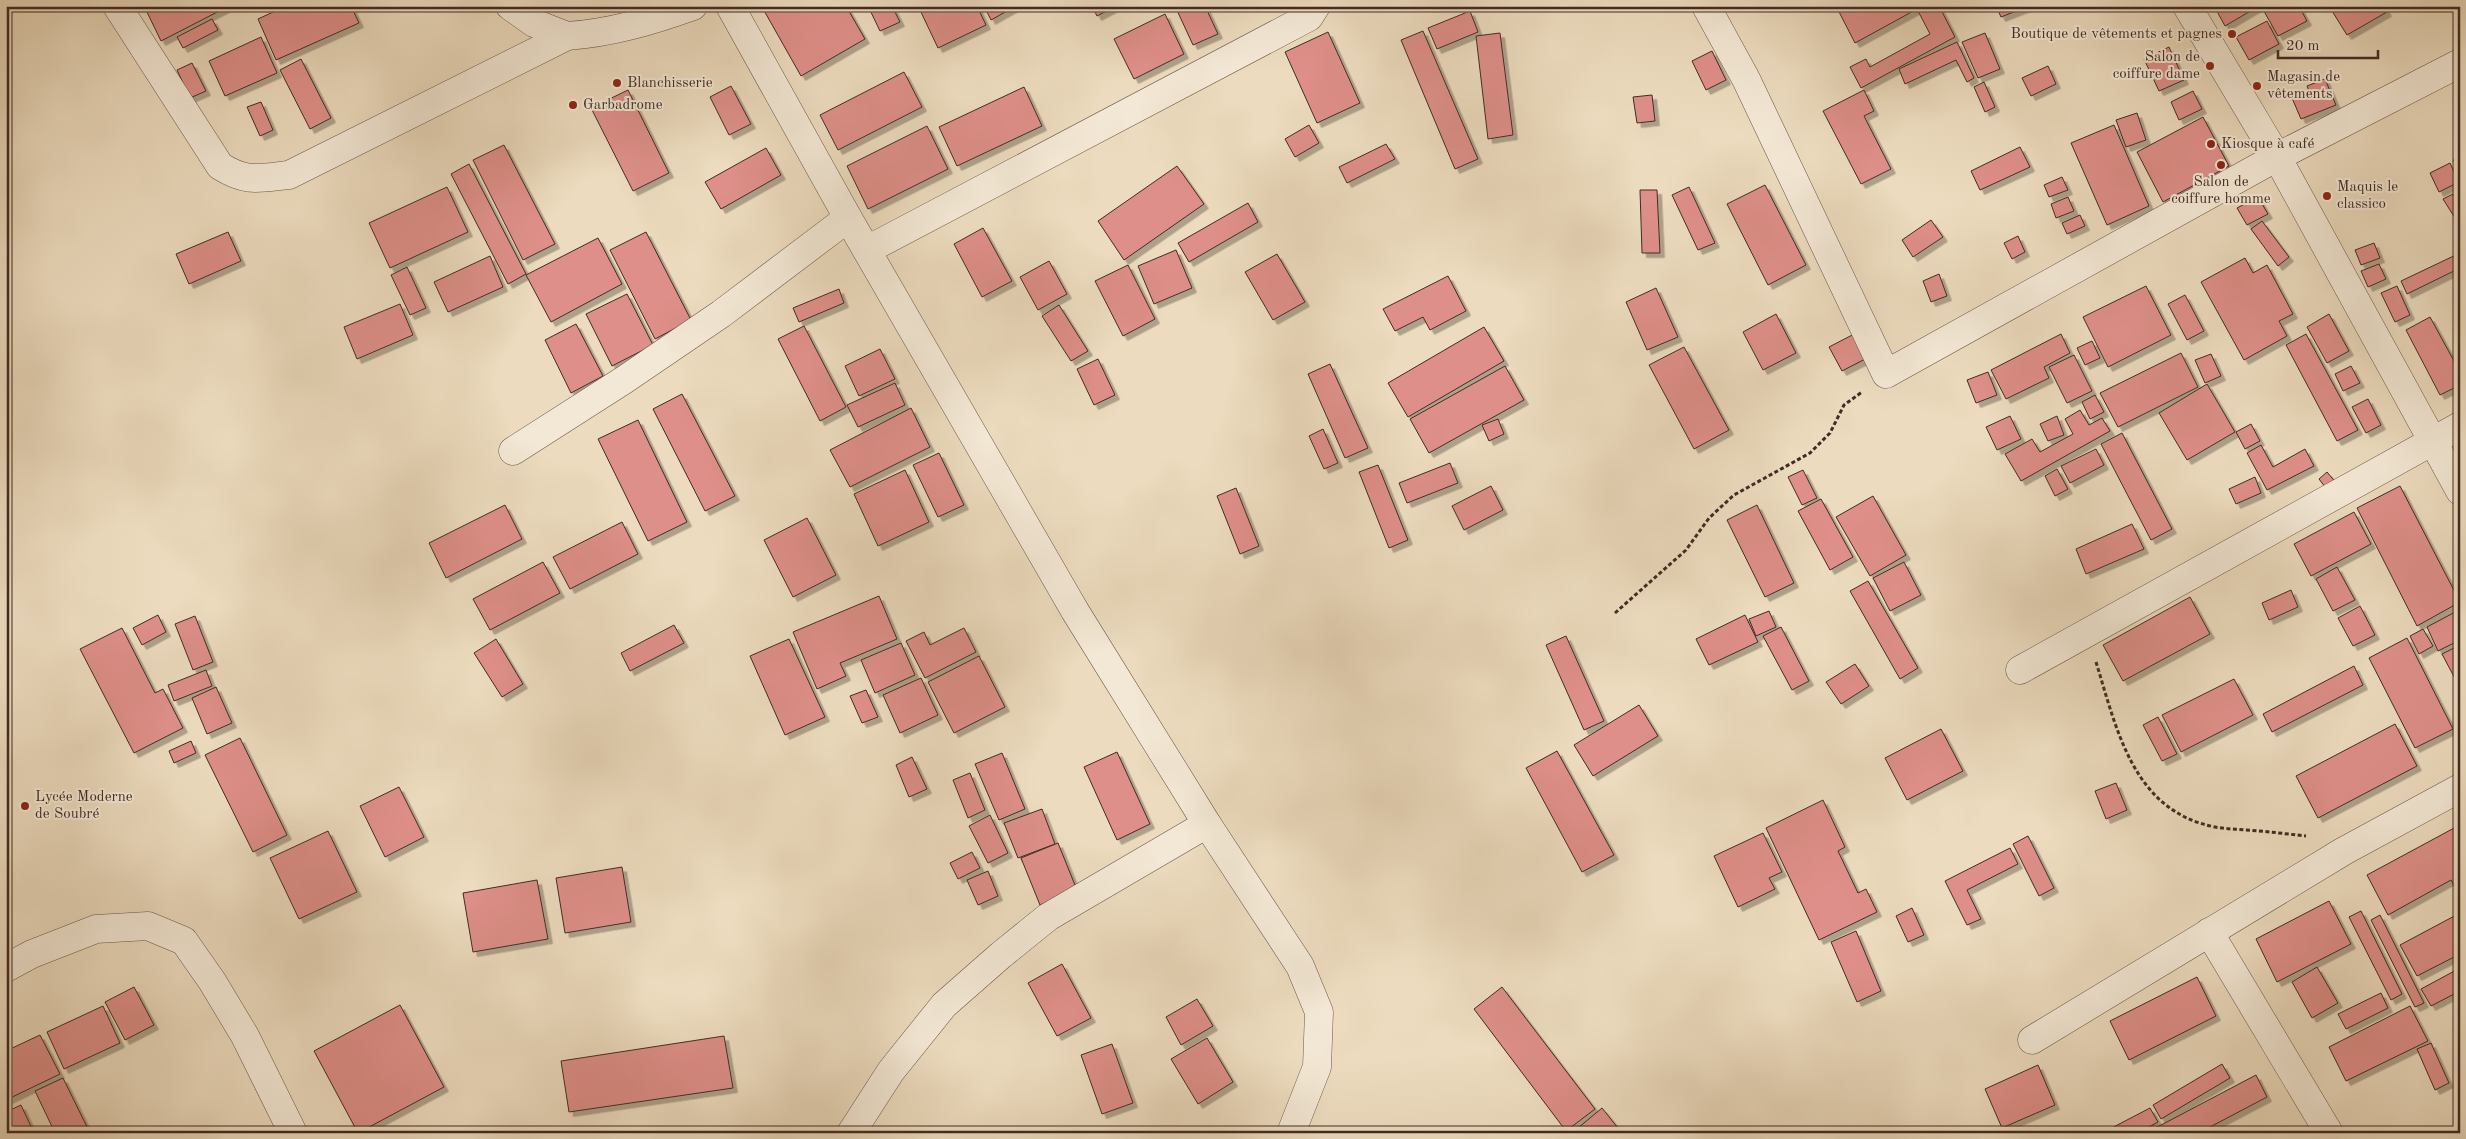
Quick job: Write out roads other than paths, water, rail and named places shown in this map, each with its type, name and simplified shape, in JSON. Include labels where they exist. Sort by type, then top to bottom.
[{"type":"street","points":[[117,6],[220,166],[233,174],[250,179],[289,175],[566,36],[594,34],[643,24],[694,6]]},
{"type":"street","points":[[510,6],[534,23],[566,36]]},
{"type":"street","points":[[730,6],[848,218],[1075,611],[1207,824],[1300,966],[1319,1012],[1317,1067],[1291,1133]]},
{"type":"street","points":[[867,250],[1309,18],[1316,6]]},
{"type":"street","points":[[1706,6],[1746,79],[1886,374],[2277,157],[2460,64]]},
{"type":"street","points":[[2186,6],[2277,157],[2460,491]]},
{"type":"street","points":[[513,451],[624,380],[721,314],[848,218]]},
{"type":"street","points":[[2020,670],[2460,426]]},
{"type":"street","points":[[2032,1040],[2344,851],[2460,788]]},
{"type":"street","points":[[851,1133],[891,1072],[944,1005],[1001,955],[1048,917],[1207,824]]},
{"type":"street","points":[[6,968],[32,954],[96,929],[148,926],[184,941],[212,980],[245,1036],[293,1133]]},
{"type":"street","points":[[2209,932],[2329,1133]]},
{"type":"place","name":"Boutique de vêtements et pagnes","points":[[2232,34]]},
{"type":"place","name":"Salon de coiffure dame","points":[[2210,66]]},
{"type":"place","name":"Blanchisserie","points":[[617,83]]},
{"type":"place","name":"Magasin de vêtements","points":[[2257,86]]},
{"type":"place","name":"Garbadrome","points":[[573,105]]},
{"type":"place","name":"Kiosque à café","points":[[2211,144]]},
{"type":"place","name":"Salon de coiffure homme","points":[[2221,165]]},
{"type":"place","name":"Maquis le classico","points":[[2327,196]]},
{"type":"place","name":"Lycée Moderne de Soubré","points":[[25,806]]}]
